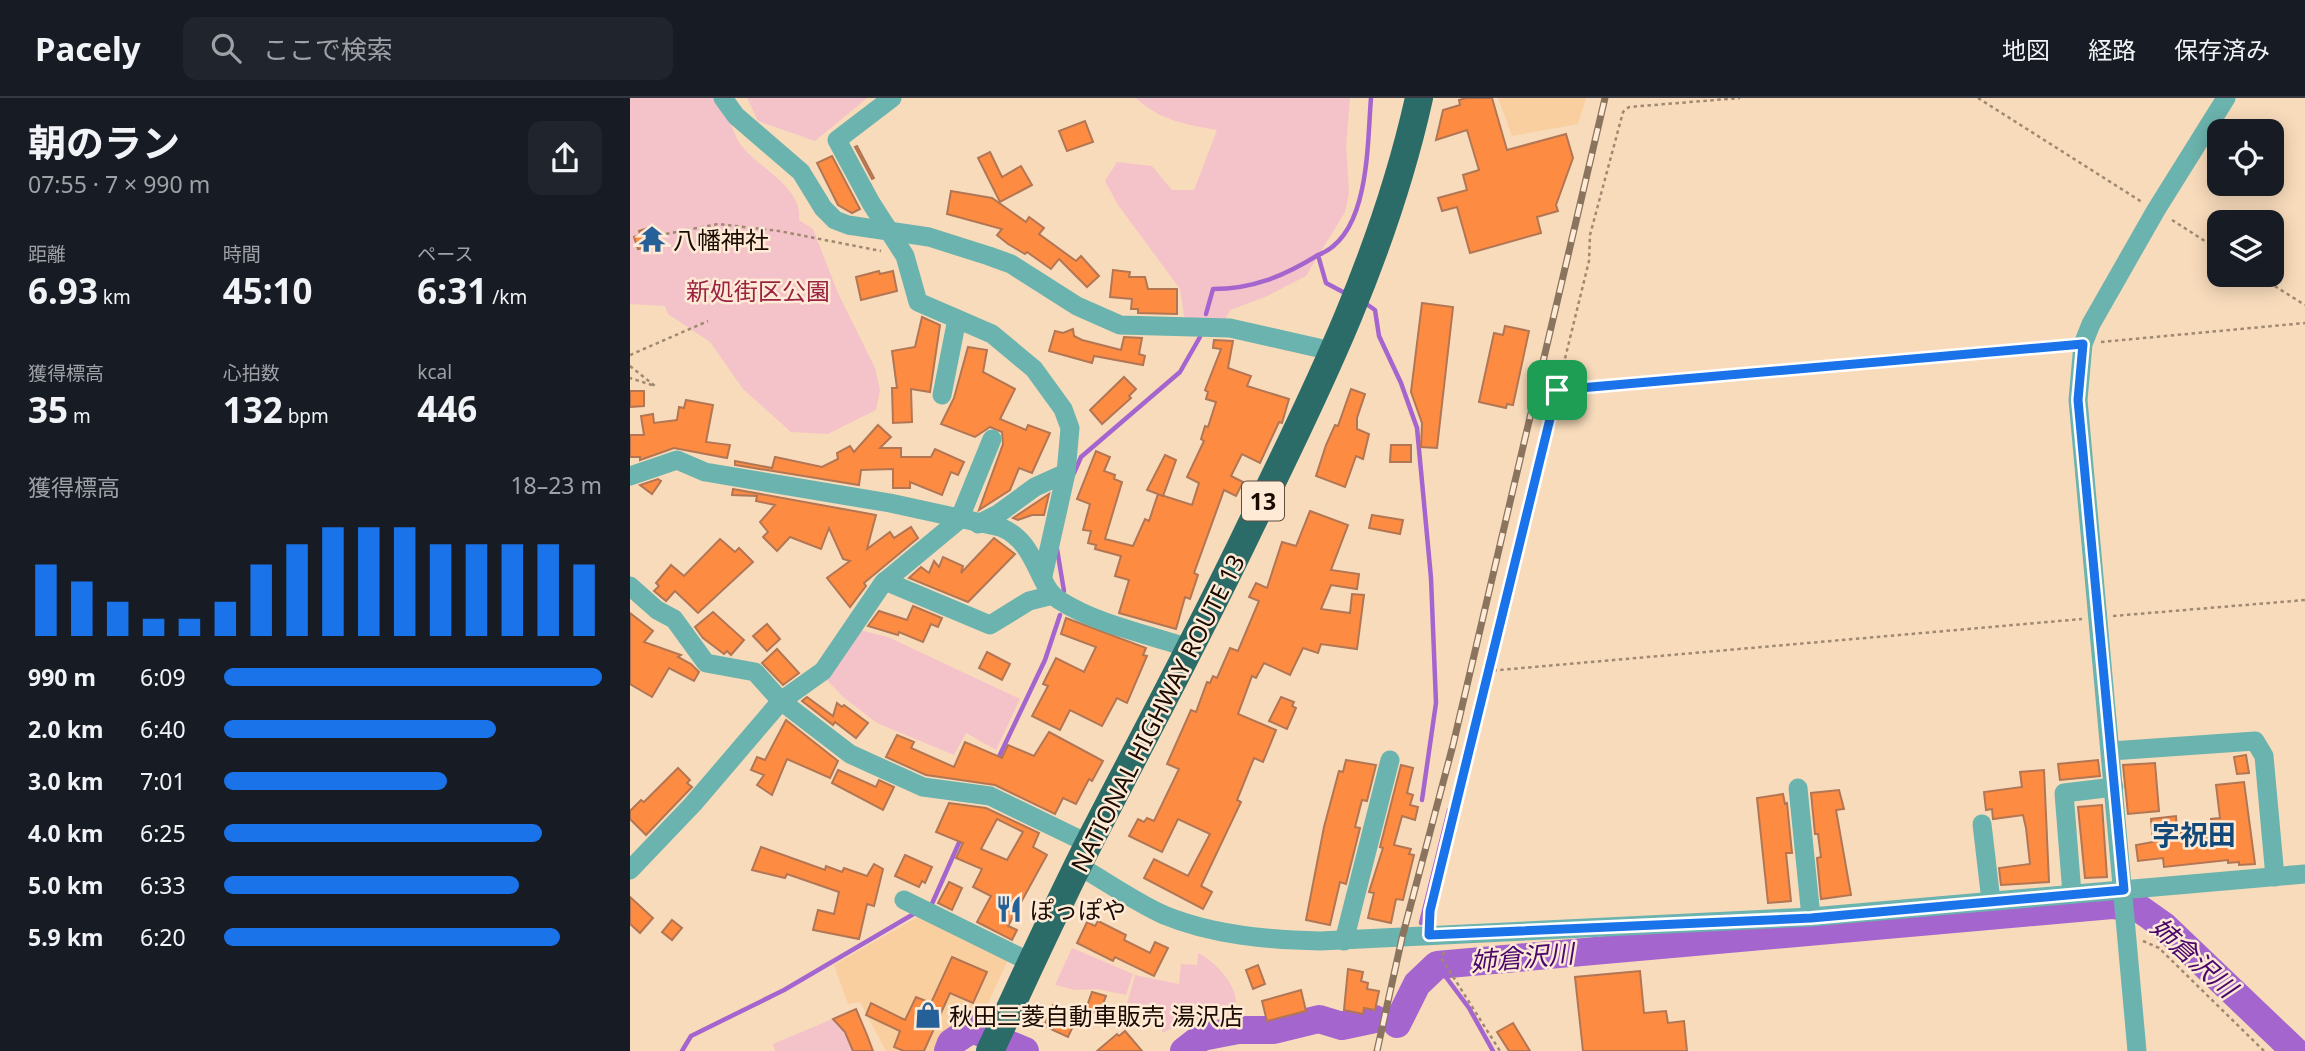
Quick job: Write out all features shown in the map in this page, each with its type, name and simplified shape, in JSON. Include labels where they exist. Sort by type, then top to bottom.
[{"type":"highway","name":"NATIONAL HIGHWAY ROUTE 13","points":[[990,1051],[1084,855],[1191,649],[1335,352],[1389,210],[1405,160],[1419,98]]},
{"type":"street","points":[[723,98],[736,116],[801,172],[823,208],[835,220],[848,225],[929,237],[1011,264],[1077,306],[1121,325],[1230,328],[1335,352]]},
{"type":"street","points":[[892,98],[838,140],[888,232],[905,256],[918,302],[992,334],[1034,369],[1063,409],[1070,428],[1066,473],[1043,576]]},
{"type":"street","points":[[2137,1051],[2078,400],[2083,344],[2091,324],[2155,210],[2225,98]]},
{"type":"street","points":[[942,395],[957,319]]},
{"type":"street","points":[[968,522],[992,439]]},
{"type":"street","points":[[630,476],[677,460],[705,472],[890,503],[1000,527],[1014,533],[1053,595],[1111,623],[1191,649]]},
{"type":"street","points":[[630,870],[693,804],[781,701],[823,671],[885,580],[968,522],[998,514],[1035,487],[1066,473]]},
{"type":"street","points":[[885,580],[990,625],[1029,601],[1053,595]]},
{"type":"street","points":[[630,586],[657,610],[674,619],[706,663],[755,672],[781,701],[849,754],[923,787],[990,796],[1084,855],[1164,915],[1219,932],[1287,941],[1344,941],[1811,918],[2305,874]]},
{"type":"street","points":[[2111,751],[2255,741],[2264,756],[2275,877]]},
{"type":"street","points":[[1344,941],[1390,761]]},
{"type":"street","points":[[2072,894],[2064,793],[2114,787]]},
{"type":"street","points":[[1798,788],[1811,918]]},
{"type":"street","points":[[1982,824],[1991,901]]},
{"type":"street","points":[[904,900],[1032,964]]},
{"type":"path","points":[[1429,935],[1430,911],[1589,261],[1590,235],[1623,112],[1629,107],[1741,98]]},
{"type":"path","points":[[1978,98],[2207,242]]},
{"type":"path","points":[[666,234],[718,224],[779,231],[905,256]]},
{"type":"path","points":[[2276,287],[2305,305]]},
{"type":"path","points":[[630,355],[708,321]]},
{"type":"path","points":[[1557,390],[2305,323]]},
{"type":"path","points":[[630,366],[655,386],[630,378]]},
{"type":"path","points":[[1488,671],[2305,600]]},
{"type":"path","points":[[2127,926],[2159,948],[2264,1051]]},
{"type":"path","points":[[1442,959],[1500,1051]]},
{"type":"shaded area","points":[[1498,98],[1586,98],[1578,124],[1512,136]]},
{"type":"shaded area","points":[[921,915],[1008,960],[981,1018],[968,1017],[956,1022],[947,1029],[934,1051],[886,1051],[860,1002],[848,1004],[834,965]]},
{"type":"green space","name":"新処街区公園","points":[[630,98],[723,98],[741,145],[787,188],[798,208],[799,220],[813,229],[838,293],[875,368],[880,390],[876,410],[828,434],[791,432],[743,389],[710,342],[668,314],[665,306],[630,304]]},
{"type":"green space","points":[[747,98],[867,98],[815,141],[758,121]]},
{"type":"green space","points":[[1136,98],[1350,98],[1346,146],[1349,193],[1345,212],[1306,276],[1265,297],[1230,310],[1224,322],[1196,325],[1184,316],[1180,289],[1118,205],[1105,181],[1117,162],[1152,166],[1172,190],[1194,190],[1217,130],[1164,116]]},
{"type":"green space","points":[[860,630],[888,637],[1020,699],[996,750],[966,733],[954,755],[877,723],[843,697],[826,679]]},
{"type":"green space","points":[[1072,948],[1133,974],[1126,995],[1097,989],[1075,990],[1055,985]]},
{"type":"green space","points":[[1198,953],[1217,967],[1232,987],[1236,1002],[1229,1008],[1163,1033],[1154,1011],[1127,1004],[1135,975],[1179,984],[1181,964],[1197,965]]},
{"type":"green space","points":[[856,1009],[873,1051],[775,1051],[773,1044]]},
{"type":"building","points":[[1492,98],[1507,150],[1566,134],[1573,158],[1556,205],[1558,211],[1537,217],[1541,233],[1470,253],[1457,207],[1442,211],[1438,198],[1467,190],[1463,175],[1479,170],[1467,130],[1436,140],[1443,110],[1460,105],[1459,100]]},
{"type":"building","points":[[1085,121],[1093,142],[1067,151],[1059,131]]},
{"type":"building","points":[[857,146],[874,178],[872,179],[855,147]]},
{"type":"building","points":[[990,152],[1002,177],[1021,166],[1032,185],[1000,202],[978,158]]},
{"type":"building","points":[[832,156],[860,209],[852,213],[838,205],[817,163]]},
{"type":"building","points":[[951,191],[992,198],[1026,222],[1029,217],[1044,228],[1039,234],[1076,261],[1081,256],[1099,276],[1087,287],[1059,259],[1051,269],[1027,252],[1025,254],[1008,244],[997,235],[1002,229],[947,214]]},
{"type":"building","points":[[654,226],[660,245],[638,249],[634,237],[640,235],[639,231]]},
{"type":"building","points":[[1113,270],[1130,272],[1129,277],[1145,277],[1148,289],[1177,289],[1177,314],[1138,313],[1138,309],[1131,309],[1132,299],[1110,297]]},
{"type":"building","points":[[879,271],[880,274],[893,271],[897,291],[861,300],[856,277]]},
{"type":"building","points":[[1422,303],[1453,307],[1437,448],[1421,447],[1422,423],[1411,392]]},
{"type":"building","points":[[922,317],[940,325],[930,392],[911,389],[912,422],[893,423],[892,388],[897,388],[892,351],[915,347]]},
{"type":"building","points":[[1505,326],[1529,331],[1513,405],[1507,404],[1506,408],[1479,402],[1494,333],[1503,335]]},
{"type":"building","points":[[1073,329],[1074,336],[1082,340],[1121,350],[1124,337],[1142,338],[1139,354],[1145,356],[1143,365],[1094,356],[1092,363],[1049,351],[1055,331],[1063,333]]},
{"type":"building","points":[[1214,340],[1233,341],[1228,368],[1251,376],[1247,386],[1289,399],[1282,423],[1279,422],[1260,463],[1242,454],[1231,476],[1243,482],[1236,496],[1224,490],[1194,573],[1198,575],[1190,599],[1185,597],[1176,629],[1119,613],[1129,580],[1115,576],[1121,556],[1095,549],[1096,545],[1088,543],[1091,531],[1083,530],[1090,504],[1077,499],[1096,451],[1110,457],[1104,471],[1115,475],[1114,479],[1122,482],[1105,539],[1133,546],[1145,519],[1149,521],[1158,494],[1192,505],[1199,483],[1187,477],[1204,441],[1201,439],[1205,426],[1208,427],[1216,402],[1206,399],[1208,392],[1205,390],[1221,349],[1213,348]]},
{"type":"building","points":[[968,347],[987,350],[983,372],[1015,389],[1000,419],[1026,430],[1028,425],[1050,433],[1032,473],[1019,468],[1010,490],[979,510],[1003,444],[1002,432],[990,427],[975,437],[941,424],[954,398]]},
{"type":"building","points":[[1124,377],[1136,389],[1129,396],[1131,398],[1102,424],[1090,410]]},
{"type":"building","points":[[1351,389],[1365,394],[1357,418],[1357,429],[1369,434],[1363,459],[1356,456],[1345,487],[1316,476],[1326,445],[1335,425],[1338,426]]},
{"type":"building","points":[[630,391],[644,391],[644,406],[630,407]]},
{"type":"building","points":[[686,400],[713,405],[706,442],[730,445],[727,458],[674,448],[640,460],[640,457],[630,457],[630,435],[644,435],[641,416],[653,414],[654,423],[677,420],[679,407],[684,408]]},
{"type":"building","points":[[878,425],[891,437],[880,448],[901,448],[901,457],[931,457],[935,449],[964,462],[958,475],[951,472],[942,495],[910,482],[910,488],[893,488],[893,469],[861,470],[859,485],[735,465],[735,461],[772,468],[775,457],[822,467],[838,459],[837,453],[850,446],[854,452]]},
{"type":"building","points":[[1391,445],[1411,445],[1411,462],[1390,462]]},
{"type":"building","points":[[1165,455],[1176,460],[1163,496],[1147,490]]},
{"type":"building","points":[[658,479],[661,481],[652,494],[640,485]]},
{"type":"building","points":[[733,489],[876,515],[867,549],[890,532],[894,538],[911,527],[918,538],[864,583],[866,586],[850,607],[827,578],[850,561],[843,559],[829,528],[821,549],[790,537],[777,551],[763,537],[768,532],[760,522],[775,505],[756,501],[757,496],[732,495]]},
{"type":"building","points":[[1049,494],[1044,515],[1032,515],[1018,520],[1013,518]]},
{"type":"building","points":[[1310,511],[1348,525],[1331,570],[1359,574],[1357,589],[1331,585],[1321,609],[1350,613],[1352,594],[1364,595],[1357,649],[1321,644],[1318,653],[1303,648],[1290,675],[1264,663],[1256,678],[1252,676],[1238,714],[1276,730],[1263,762],[1254,758],[1237,800],[1241,802],[1201,886],[1212,892],[1203,909],[1144,878],[1154,859],[1188,876],[1210,834],[1178,819],[1162,852],[1129,836],[1138,819],[1144,822],[1147,818],[1154,821],[1179,769],[1167,764],[1191,710],[1196,712],[1207,682],[1210,683],[1213,676],[1217,678],[1230,648],[1238,651],[1259,601],[1249,597],[1256,583],[1267,588],[1282,542],[1296,546]]},
{"type":"building","points":[[1372,515],[1403,520],[1400,534],[1369,528]]},
{"type":"building","points":[[994,538],[1015,554],[968,602],[909,578],[921,567],[929,573],[934,561],[939,567],[943,557],[963,566],[961,573]]},
{"type":"building","points":[[720,539],[735,552],[739,548],[753,562],[698,613],[675,591],[666,601],[654,591],[659,586],[656,583],[671,565],[684,576]]},
{"type":"building","points":[[913,606],[942,618],[938,627],[931,624],[923,642],[899,632],[898,635],[868,626],[879,611],[907,620]]},
{"type":"building","points":[[713,612],[744,640],[731,655],[727,651],[724,654],[703,638],[695,627]]},
{"type":"building","points":[[630,613],[653,631],[644,642],[681,655],[678,657],[699,672],[694,681],[669,668],[652,697],[630,684]]},
{"type":"building","points":[[1066,618],[1146,648],[1143,655],[1147,656],[1127,703],[1117,698],[1102,726],[1070,710],[1060,730],[1032,716],[1048,686],[1043,684],[1056,658],[1084,672],[1096,647],[1061,634]]},
{"type":"building","points":[[767,624],[780,639],[767,651],[753,636]]},
{"type":"building","points":[[777,649],[799,673],[783,685],[762,663]]},
{"type":"building","points":[[987,652],[1010,664],[1002,680],[979,668]]},
{"type":"building","points":[[807,697],[833,716],[837,703],[842,707],[844,705],[868,723],[856,738],[835,722],[833,725],[802,701]]},
{"type":"building","points":[[1281,697],[1294,702],[1292,706],[1296,708],[1287,729],[1269,721]]},
{"type":"building","points":[[786,720],[838,761],[830,778],[787,759],[772,795],[757,785],[764,775],[751,770],[757,757],[765,760]]},
{"type":"building","points":[[1049,732],[1103,761],[1092,781],[1089,779],[1076,804],[1063,798],[1055,814],[995,785],[926,775],[886,757],[897,735],[914,742],[911,748],[954,767],[965,742],[1002,758],[1008,745],[1034,756]]},
{"type":"building","points":[[2246,755],[2249,773],[2237,774],[2234,757]]},
{"type":"building","points":[[1346,760],[1376,765],[1367,801],[1362,800],[1355,827],[1360,828],[1346,884],[1340,882],[1330,925],[1306,920],[1324,827],[1339,771],[1343,772]]},
{"type":"building","points":[[2098,760],[2100,776],[2060,780],[2058,764]]},
{"type":"building","points":[[2155,763],[2159,811],[2128,814],[2123,765]]},
{"type":"building","points":[[1401,765],[1413,768],[1407,793],[1413,795],[1410,805],[1418,807],[1415,820],[1402,816],[1394,845],[1411,849],[1409,854],[1414,855],[1403,900],[1396,899],[1391,923],[1368,918],[1374,893],[1369,892],[1383,848],[1380,847]]},
{"type":"building","points":[[678,768],[690,780],[687,783],[692,787],[646,835],[630,819],[630,811],[641,800],[644,802]]},
{"type":"building","points":[[838,770],[876,787],[879,780],[894,787],[883,810],[832,783]]},
{"type":"building","points":[[2044,770],[2049,882],[2001,885],[1999,868],[2030,864],[2026,828],[2023,815],[1993,819],[1992,809],[1986,810],[1984,792],[2022,787],[2020,772]]},
{"type":"building","points":[[2244,782],[2255,864],[2239,865],[2239,862],[2228,863],[2228,860],[2164,867],[2163,858],[2138,861],[2136,845],[2153,842],[2151,819],[2176,816],[2177,833],[2212,829],[2211,819],[2220,818],[2216,785]]},
{"type":"building","points":[[1839,790],[1844,809],[1836,810],[1851,895],[1821,899],[1817,858],[1821,857],[1818,834],[1815,834],[1811,793]]},
{"type":"building","points":[[1783,794],[1785,804],[1787,803],[1792,853],[1786,853],[1791,901],[1768,903],[1757,798]]},
{"type":"building","points":[[949,803],[986,808],[1039,833],[1033,847],[1047,855],[1008,926],[1017,930],[1012,940],[977,922],[991,896],[973,887],[982,869],[956,858],[963,843],[936,832]],"holes":[[[997,819],[1023,832],[1007,860],[981,849]]]},
{"type":"building","points":[[2102,805],[2107,877],[2085,878],[2078,807]]},
{"type":"building","points":[[761,847],[825,870],[826,866],[842,872],[844,868],[867,876],[874,864],[883,869],[874,906],[867,904],[859,939],[813,930],[818,910],[834,914],[839,892],[787,874],[785,878],[752,870]]},
{"type":"building","points":[[905,855],[932,867],[925,883],[922,881],[919,887],[895,876]]},
{"type":"building","points":[[949,882],[962,888],[952,910],[938,903]]},
{"type":"building","points":[[630,897],[653,918],[640,933],[630,924]]},
{"type":"building","points":[[672,920],[682,928],[672,940],[662,932]]},
{"type":"building","points":[[1098,921],[1126,935],[1124,940],[1150,953],[1155,942],[1168,948],[1154,976],[1115,957],[1113,961],[1077,943],[1087,922],[1095,926]]},
{"type":"building","points":[[952,957],[987,972],[973,1003],[950,993],[924,1051],[904,1051],[894,1047],[900,1031],[866,1015],[871,1003],[905,1020],[916,997],[931,1003]]},
{"type":"building","points":[[1258,965],[1265,984],[1253,989],[1246,970]]},
{"type":"building","points":[[1348,969],[1363,972],[1361,981],[1368,983],[1367,989],[1379,991],[1375,1010],[1364,1008],[1363,1014],[1344,1010]]},
{"type":"building","points":[[1640,971],[1644,1013],[1666,1011],[1668,1023],[1684,1021],[1687,1051],[1583,1051],[1575,977]]},
{"type":"building","points":[[1301,990],[1306,1011],[1267,1021],[1262,1001]]},
{"type":"building","points":[[1092,992],[1106,996],[1099,1014],[1086,1009]]},
{"type":"building","points":[[1053,1005],[1079,1013],[1068,1037],[1044,1026]]},
{"type":"building","points":[[856,1009],[873,1051],[853,1051],[845,1032],[833,1019]]},
{"type":"building","points":[[1513,1023],[1530,1051],[1509,1051],[1497,1032]]},
{"type":"building","points":[[1125,1031],[1142,1051],[1097,1051],[1117,1034],[1119,1036]]},
{"type":"waterway","points":[[1343,292],[1326,283],[1318,255],[1335,245],[1348,229],[1357,209],[1366,163],[1371,98]]},
{"type":"waterway","points":[[1206,314],[1213,289],[1242,287],[1268,280],[1318,255]]},
{"type":"waterway","points":[[1365,303],[1375,310],[1379,336],[1401,383],[1417,428],[1431,578],[1436,703],[1422,800]]},
{"type":"waterway","points":[[1074,473],[1081,457],[1180,372],[1200,337]]},
{"type":"waterway","points":[[1057,549],[1064,591]]},
{"type":"waterway","points":[[997,761],[1045,660],[1060,615]]},
{"type":"waterway","points":[[1421,923],[1449,810]]},
{"type":"waterway","points":[[931,906],[962,836]]},
{"type":"waterway","name":"姉倉沢川","points":[[1397,1024],[1417,984],[1437,965],[2112,905],[2140,909],[2164,926],[2295,1051]]},
{"type":"waterway","points":[[682,1051],[691,1036],[784,990],[917,912]]},
{"type":"waterway","points":[[1437,965],[1469,1008],[1493,1051]]},
{"type":"waterway","name":"姉倉沢川","points":[[1184,1051],[1202,1037],[1238,1030],[1274,1030],[1319,1019],[1342,1026],[1375,1019]]},
{"type":"waterway","name":"姉倉沢川","points":[[948,1051],[951,1043],[972,1029],[1025,1051]]},
{"type":"railway","points":[[1377,1051],[1402,938],[1453,745],[1605,98]]},
{"type":"place","name":"八幡神社","points":[[652,239]]},
{"type":"place","name":"ぽっぽや","points":[[1009,909]]},
{"type":"place","name":"秋田三菱自動車販売 湯沢店","points":[[928,1015]]},
{"type":"district","name":"字祝田","points":[[2194,834]]},
{"type":"route","points":[[2083,344],[2078,400],[2124,890],[1811,918],[1429,935],[1430,911],[1557,390],[2083,344]]}]
